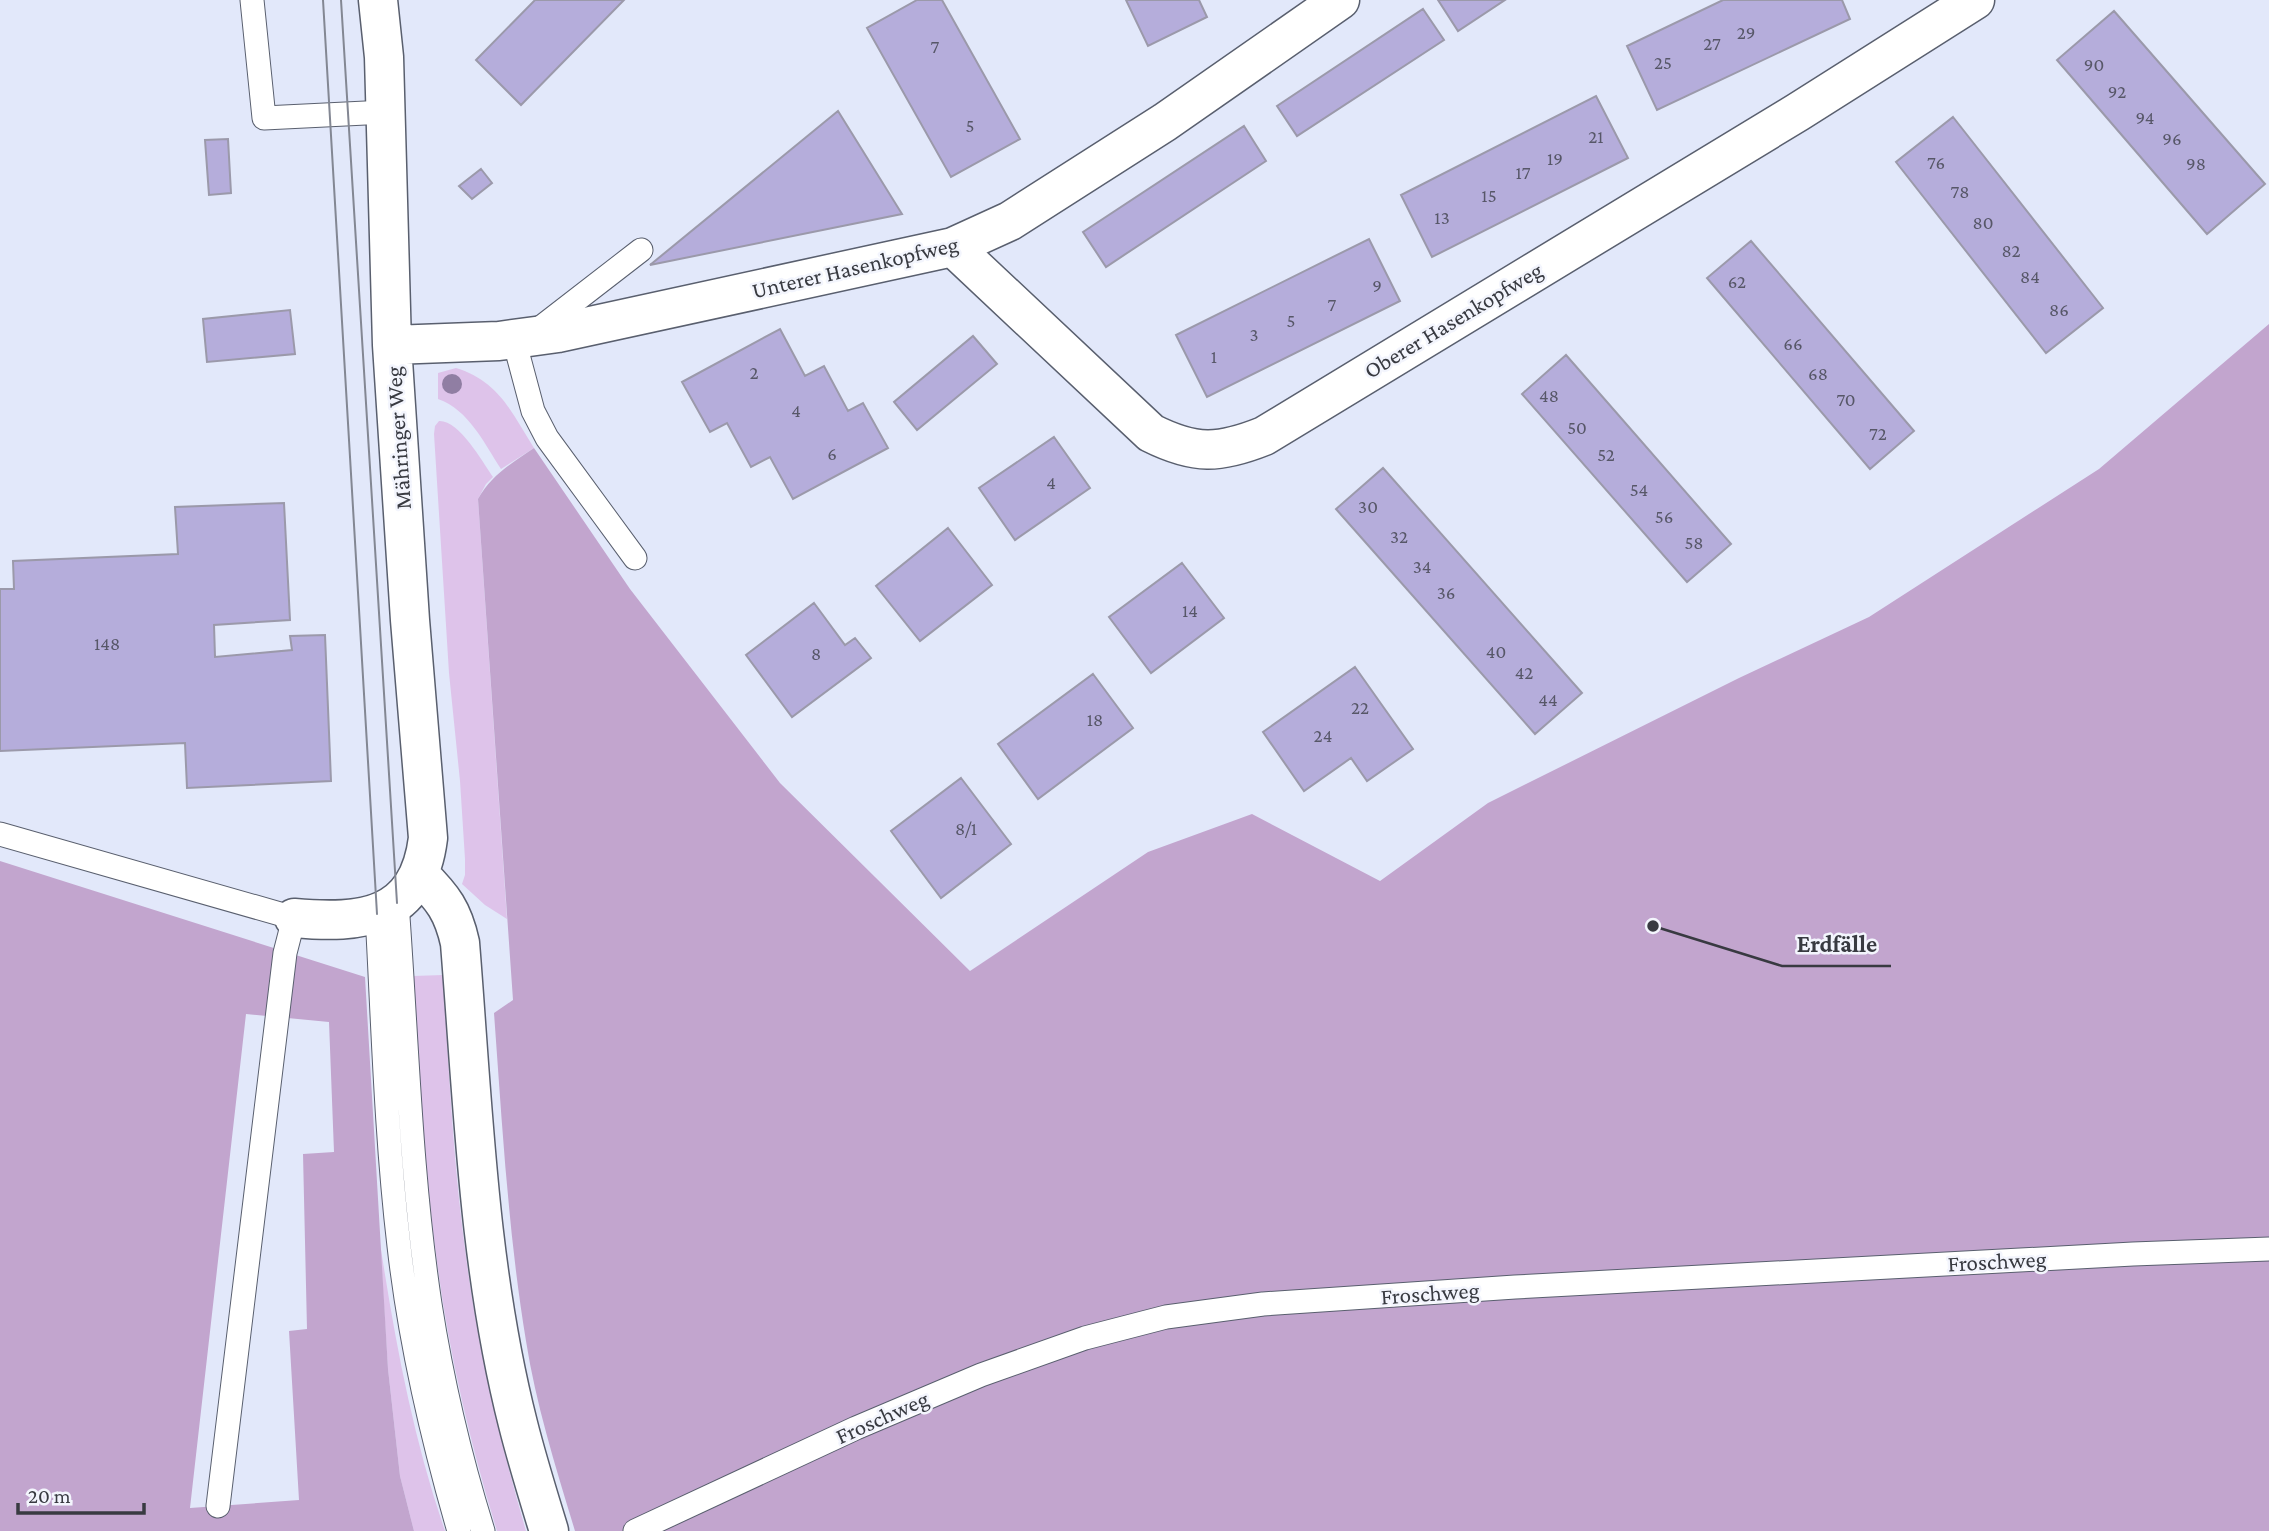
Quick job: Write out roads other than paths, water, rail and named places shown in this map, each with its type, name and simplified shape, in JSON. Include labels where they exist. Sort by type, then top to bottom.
[{"type":"street","name":"Mähringer Weg","points":[[378,0],[384,57],[392,345],[410,620],[428,821],[426,858],[398,897]]},
{"type":"street","name":"Unterer Hasenkopfweg","points":[[392,345],[521,339],[612,323],[953,247],[1021,214],[1165,122],[1340,0]]},
{"type":"street","name":"Oberer Hasenkopfweg","points":[[953,247],[1152,433],[1175,445],[1209,451],[1237,447],[1264,436],[1798,112],[1975,0]]},
{"type":"street","points":[[293,918],[345,920],[398,897],[442,897],[454,918],[460,943],[489,1264],[517,1422],[549,1531]]},
{"type":"lane","points":[[252,0],[264,118],[386,112]]},
{"type":"lane","points":[[635,558],[547,438],[533,411],[521,339],[641,250]]},
{"type":"lane","points":[[0,834],[293,918],[285,953],[218,1506]]},
{"type":"lane","points":[[398,897],[392,1175],[399,1247],[429,1421],[459,1531]]},
{"type":"lane","points":[[398,897],[415,1173],[430,1303],[451,1413],[483,1531]]},
{"type":"lane","name":"Froschweg","points":[[635,1531],[856,1428],[981,1374],[1085,1338],[1166,1317],[1263,1304],[1529,1286],[2119,1254],[2269,1249]]},
{"type":"tram line","points":[[323,0],[377,914]]},
{"type":"tram line","points":[[341,0],[397,903]]},
{"type":"place","name":"Erdfälle","points":[[1653,926]]}]
